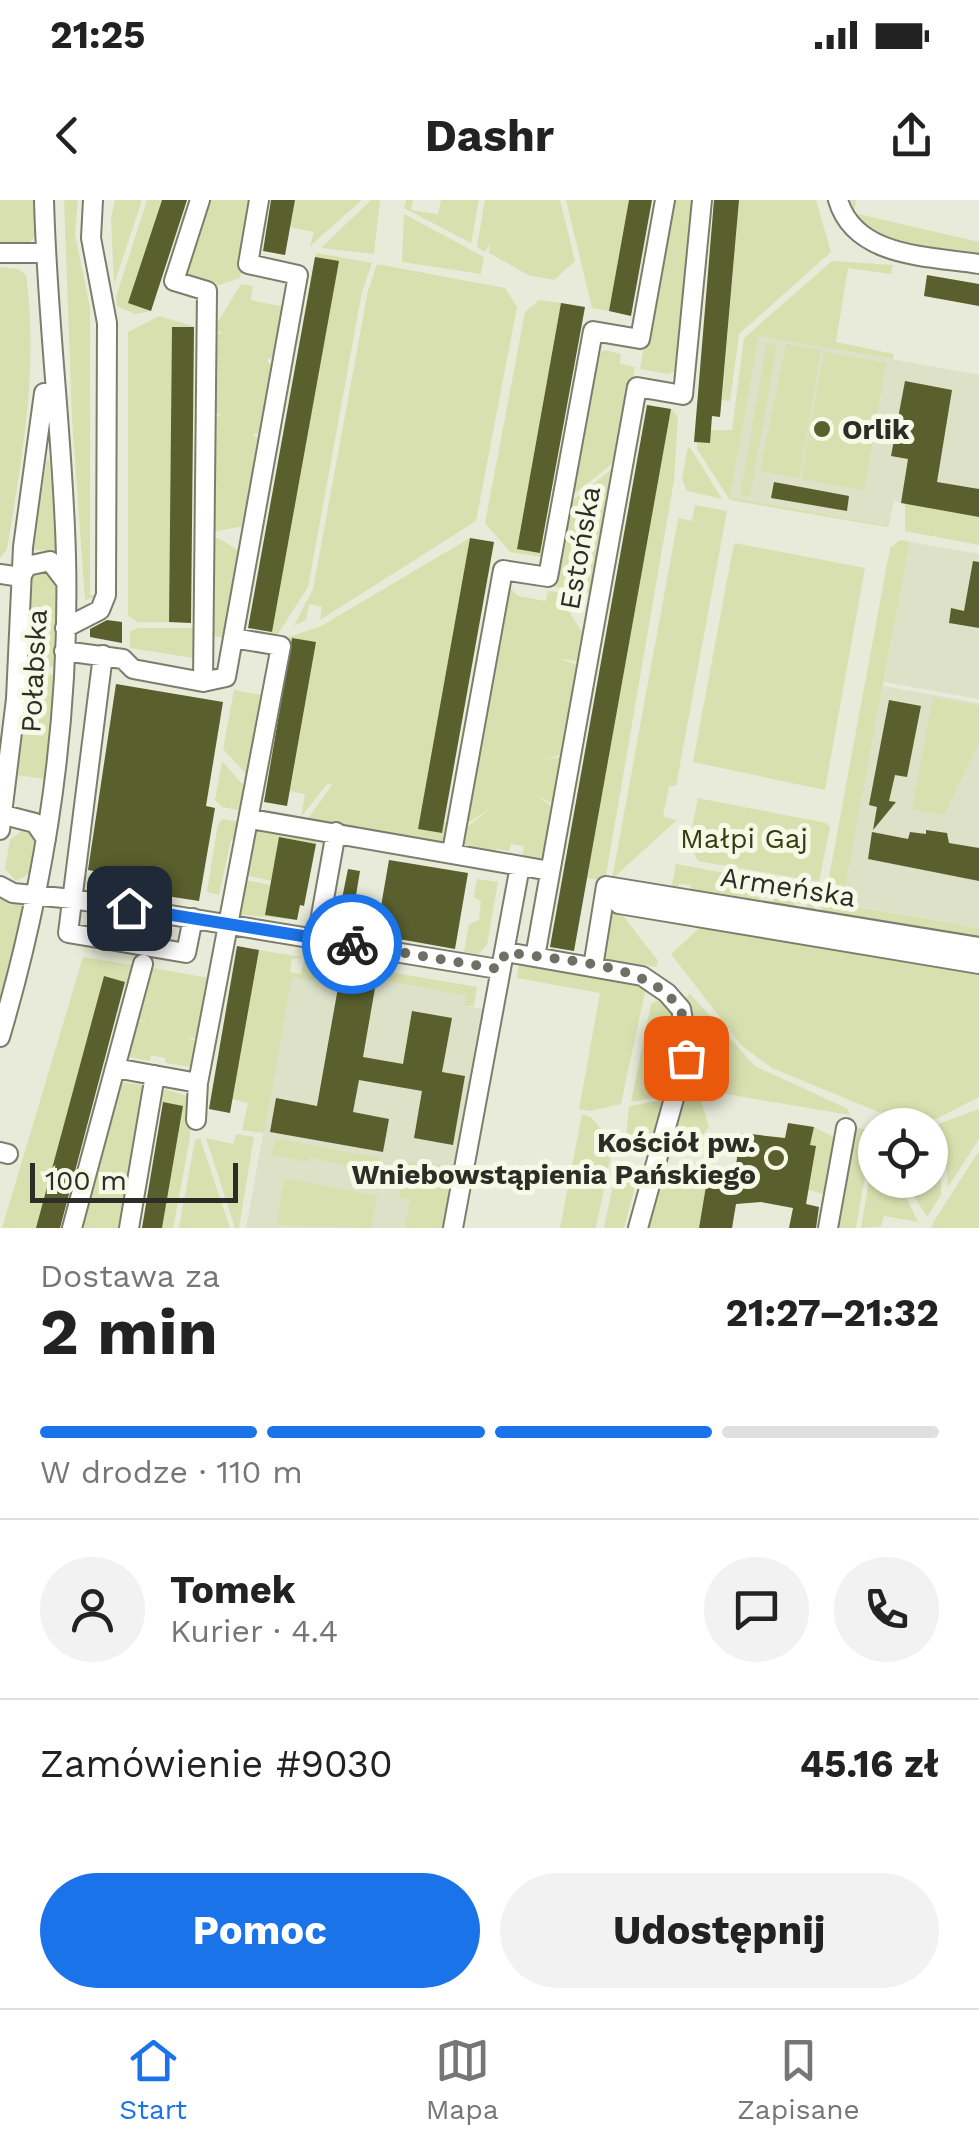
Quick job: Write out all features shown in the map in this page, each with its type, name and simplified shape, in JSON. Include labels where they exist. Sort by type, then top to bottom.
[{"type":"street","name":"Połabska","points":[[0,1036],[46,839],[64,651],[66,588],[44,200]]},
{"type":"street","points":[[65,628],[93,610],[100,610],[106,595],[106,308],[90,227],[93,200]]},
{"type":"street","points":[[200,200],[174,281],[208,291],[206,626],[202,682]]},
{"type":"street","points":[[64,651],[124,659],[133,669],[202,682],[226,677],[298,275],[248,264],[258,200]]},
{"type":"street","name":"Estońska","points":[[452,852],[503,570],[548,577],[593,331],[640,339],[665,200]]},
{"type":"street","name":"Estońska","points":[[536,957],[637,387],[684,394],[702,200]]},
{"type":"street","points":[[838,200],[848,224],[876,245],[979,264]]},
{"type":"street","points":[[0,254],[46,253]]},
{"type":"street","name":"Połabska","points":[[1,820],[20,577],[41,437],[47,303]]},
{"type":"street","points":[[0,574],[20,577],[27,566],[50,561],[66,588],[93,610]]},
{"type":"street","points":[[196,1120],[198,1083],[281,646],[233,638]]},
{"type":"street","points":[[103,655],[68,933],[186,953],[193,918]]},
{"type":"street","points":[[251,818],[550,871]]},
{"type":"street","points":[[1,820],[35,823],[46,839]]},
{"type":"street","points":[[317,938],[335,835]]},
{"type":"street","points":[[453,1228],[504,967],[512,864]]},
{"type":"street","points":[[0,886],[12,894],[72,898],[504,967],[536,957],[653,981],[676,1002],[686,1024],[686,1058],[638,1228]]},
{"type":"street","name":"Armeńska","points":[[594,967],[606,886],[979,947]]},
{"type":"street","name":"Armeńska","points":[[619,904],[979,964]]},
{"type":"street","points":[[72,1228],[143,964]]},
{"type":"street","points":[[115,1068],[198,1083]]},
{"type":"street","points":[[129,1228],[155,1075]]},
{"type":"street","points":[[828,1228],[846,1128]]},
{"type":"shaded area","points":[[759,335],[979,375],[979,517],[894,501],[889,526],[730,497]]},
{"type":"shaded area","points":[[910,542],[979,554],[979,699],[884,682]]},
{"type":"shaded area","points":[[883,686],[979,703],[979,928],[841,903]]},
{"type":"shaded area","points":[[318,968],[466,996],[465,1006],[487,1010],[447,1228],[246,1228],[292,976],[315,980]]},
{"type":"green space","points":[[0,200],[38,200],[37,235],[26,246],[0,248]]},
{"type":"green space","points":[[64,200],[78,200],[75,234],[90,308],[90,595],[101,595],[85,600],[72,419]]},
{"type":"green space","points":[[115,200],[142,200],[114,285],[111,218]]},
{"type":"green space","points":[[147,200],[162,200],[129,303],[151,311],[135,314],[117,306],[116,297]]},
{"type":"green space","points":[[205,200],[253,200],[240,278],[211,288],[187,277],[184,271]]},
{"type":"green space","points":[[295,200],[362,200],[310,246],[314,232],[290,227]]},
{"type":"green space","points":[[371,200],[380,200],[374,254],[321,248]]},
{"type":"green space","points":[[406,200],[413,200],[411,210],[438,214],[441,200],[479,200],[471,243],[404,208]]},
{"type":"green space","points":[[485,200],[560,200],[575,261],[554,280],[528,275],[489,253],[490,243],[485,252],[477,247]]},
{"type":"green space","points":[[566,200],[629,200],[609,311],[592,308]]},
{"type":"green space","points":[[670,200],[697,200],[680,369],[668,374],[640,369],[652,299],[657,300],[659,294],[653,293]]},
{"type":"green space","points":[[739,200],[816,200],[831,252],[739,334],[730,401],[722,400]]},
{"type":"green space","points":[[404,214],[484,257],[481,274],[402,262]]},
{"type":"green space","points":[[857,214],[979,242],[979,253],[904,242],[870,228]]},
{"type":"green space","points":[[317,253],[372,263],[362,292],[308,587],[277,635],[271,634],[338,262],[315,257]]},
{"type":"green space","points":[[832,261],[893,265],[891,274],[848,268],[836,342],[894,354],[893,359],[759,336],[730,497],[889,526],[886,527],[730,500],[697,449],[697,442],[710,443],[711,430],[732,430],[744,338]]},
{"type":"green space","points":[[377,264],[505,288],[517,307],[476,521],[320,620],[322,607],[309,604],[306,620],[294,626],[313,589],[368,291]]},
{"type":"green space","points":[[0,267],[18,269],[26,275],[31,344],[23,447],[7,549],[0,558]]},
{"type":"green space","points":[[241,284],[253,286],[251,300],[289,308],[279,360],[268,358],[268,363],[278,365],[265,435],[254,436],[264,440],[250,525],[211,532],[213,422],[221,413],[212,416],[213,335],[223,333],[213,330]]},
{"type":"green space","points":[[539,300],[561,303],[517,548],[540,553],[542,541],[551,543],[541,557],[510,552],[485,523],[525,312]]},
{"type":"green space","points":[[159,316],[196,327],[172,328],[169,622],[137,622],[128,615],[128,332]]},
{"type":"green space","points":[[767,343],[777,345],[750,497],[740,495]]},
{"type":"green space","points":[[786,344],[821,350],[799,478],[760,471]]},
{"type":"green space","points":[[604,350],[621,354],[620,364],[635,367],[619,458],[567,500],[592,360]]},
{"type":"green space","points":[[824,352],[886,363],[864,490],[801,479]]},
{"type":"green space","points":[[671,409],[678,416],[674,480],[605,881],[587,878]]},
{"type":"green space","points":[[688,447],[722,499],[687,491],[682,479]]},
{"type":"green space","points":[[47,460],[58,551],[32,550]]},
{"type":"green space","points":[[618,464],[595,594],[552,586],[566,506]]},
{"type":"green space","points":[[905,503],[979,517],[979,545],[905,531]]},
{"type":"green space","points":[[695,505],[727,511],[676,786],[669,786],[663,817],[677,820],[612,879],[678,518],[692,521]]},
{"type":"green space","points":[[218,538],[243,553],[229,638],[210,636],[211,539]]},
{"type":"green space","points":[[470,538],[418,829],[441,833],[444,822],[452,823],[448,839],[441,845],[306,821],[332,785],[328,783],[301,817],[305,794],[290,791],[316,642],[292,638],[290,650],[286,649],[289,637],[321,626]]},
{"type":"green space","points":[[900,540],[910,542],[844,891],[827,888],[890,548]]},
{"type":"green space","points":[[734,543],[865,568],[825,790],[693,762]]},
{"type":"green space","points":[[44,564],[59,578],[57,667],[26,664],[30,576],[35,567]]},
{"type":"green space","points":[[508,586],[518,596],[546,601],[548,591],[557,592],[587,640],[583,662],[560,659],[582,666],[567,753],[543,760],[566,756],[557,806],[536,795],[556,809],[544,862],[522,860],[524,846],[511,844],[509,851],[496,849],[495,855],[464,849],[459,833],[494,806],[460,828],[492,644],[503,645],[493,641]]},
{"type":"green space","points":[[196,628],[194,658],[130,648],[130,631]]},
{"type":"green space","points":[[26,673],[57,675],[47,779],[15,775]]},
{"type":"green space","points":[[234,690],[268,696],[251,779],[223,749]]},
{"type":"green space","points":[[933,697],[979,706],[979,742],[944,815],[912,809]]},
{"type":"green space","points":[[222,761],[251,794],[248,812],[222,807],[215,800]]},
{"type":"green space","name":"Małpi Gaj","points":[[698,798],[826,823],[830,827],[819,882],[698,861],[689,844]]},
{"type":"green space","points":[[223,819],[243,822],[240,838],[231,840],[219,895],[207,892],[218,824]]},
{"type":"green space","points":[[261,827],[320,835],[316,844],[279,837],[272,881],[245,875],[253,833]]},
{"type":"green space","points":[[21,831],[31,834],[36,843],[31,873],[16,881],[5,869],[10,840]]},
{"type":"green space","points":[[676,864],[817,890],[813,911],[806,913],[807,905],[795,903],[794,911],[772,908],[773,899],[761,897],[759,906],[749,904],[749,899],[741,903],[705,896],[705,892],[690,894],[691,885],[679,884],[677,892],[671,890]]},
{"type":"green space","points":[[477,879],[498,882],[487,945],[479,954],[464,952],[469,924],[479,920],[481,902],[474,897]]},
{"type":"green space","points":[[244,880],[271,885],[266,915],[297,920],[237,914]]},
{"type":"green space","points":[[0,893],[28,902],[0,1012]]},
{"type":"green space","points":[[826,894],[843,897],[842,904],[979,928],[979,942],[950,937],[950,932],[945,936],[872,924],[867,917],[865,923],[820,913]]},
{"type":"green space","points":[[611,907],[618,909],[658,961],[656,967],[599,958]]},
{"type":"green space","points":[[706,922],[979,967],[979,1097],[948,1113],[948,1108],[869,1108],[772,1068],[742,1046],[671,954]]},
{"type":"green space","points":[[259,950],[302,957],[292,959],[290,972],[301,974],[304,961],[318,963],[315,981],[292,977],[264,1133],[242,1130],[248,1103],[232,1099]]},
{"type":"green space","points":[[83,957],[138,966],[133,984],[104,976],[36,1228],[2,1228]]},
{"type":"green space","points":[[332,962],[477,987],[474,1006],[465,1006],[466,996],[331,970]]},
{"type":"green space","points":[[519,963],[646,987],[621,1104],[590,1111],[579,1109],[600,993],[517,978]]},
{"type":"green space","points":[[147,967],[214,979],[203,1038],[186,1038],[202,1042],[192,1067],[165,1063],[165,1058],[151,1055],[150,1061],[125,1056],[132,1020],[147,1022],[133,1017]]},
{"type":"green space","points":[[690,994],[755,1066],[848,1109],[850,1115],[702,1090],[693,1066],[697,1030],[686,998]]},
{"type":"green space","points":[[664,998],[680,1033],[670,1095],[631,1102],[651,1004]]},
{"type":"green space","points":[[120,1082],[147,1086],[124,1228],[77,1228]]},
{"type":"green space","points":[[160,1088],[191,1097],[190,1138],[173,1228],[162,1228],[183,1106],[159,1102]]},
{"type":"green space","points":[[699,1095],[709,1127],[699,1139],[699,1128],[693,1126],[689,1138],[672,1135],[682,1097]]},
{"type":"green space","points":[[669,1099],[660,1132],[648,1133],[643,1152],[625,1148],[629,1106]]},
{"type":"green space","points":[[979,1109],[979,1139],[948,1187],[948,1120]]},
{"type":"green space","points":[[582,1114],[592,1118],[613,1145],[596,1228],[560,1228]]},
{"type":"green space","points":[[850,1126],[858,1128],[858,1198],[861,1198],[856,1228],[832,1228]]},
{"type":"green space","points":[[814,1127],[839,1140],[830,1196],[809,1190],[816,1147],[810,1145]]},
{"type":"green space","points":[[236,1134],[254,1137],[239,1228],[235,1228],[206,1138],[233,1144]]},
{"type":"green space","points":[[200,1138],[230,1228],[179,1228],[195,1140]]},
{"type":"green space","points":[[275,1139],[381,1158],[379,1174],[310,1157],[308,1162],[272,1155]]},
{"type":"green space","points":[[979,1151],[979,1228],[931,1228],[934,1221]]},
{"type":"green space","points":[[406,1161],[458,1168],[447,1228],[405,1228],[410,1200],[399,1197]]},
{"type":"green space","points":[[618,1162],[640,1167],[624,1228],[604,1228]]},
{"type":"green space","points":[[284,1178],[377,1196],[371,1228],[276,1225]]},
{"type":"green space","points":[[661,1178],[706,1186],[699,1228],[648,1228]]},
{"type":"green space","points":[[866,1198],[907,1198],[918,1222],[884,1216],[881,1226],[861,1228]]},
{"type":"green space","points":[[915,1198],[939,1198],[927,1217]]},
{"type":"building","points":[[162,200],[187,200],[151,311],[128,303]]},
{"type":"building","points":[[271,200],[295,200],[285,255],[263,251]]},
{"type":"building","points":[[629,200],[652,200],[631,316],[609,311]]},
{"type":"building","points":[[714,200],[739,200],[720,417],[712,416],[710,443],[694,442]]},
{"type":"building","points":[[315,257],[339,261],[272,632],[248,628]]},
{"type":"building","points":[[927,275],[979,284],[979,306],[924,296]]},
{"type":"building","points":[[561,303],[585,307],[540,553],[517,549]]},
{"type":"building","points":[[172,327],[194,327],[191,623],[169,622]]},
{"type":"building","points":[[905,381],[952,390],[937,482],[979,489],[979,517],[901,503],[908,459],[891,456]]},
{"type":"building","points":[[647,405],[671,409],[574,951],[550,947]]},
{"type":"building","points":[[774,482],[849,496],[847,511],[771,498]]},
{"type":"building","points":[[470,538],[494,542],[442,833],[418,829]]},
{"type":"building","points":[[973,561],[979,562],[979,628],[949,623],[951,608],[964,611]]},
{"type":"building","points":[[107,620],[122,622],[122,643],[90,637],[90,629]]},
{"type":"building","points":[[292,638],[316,642],[287,806],[264,802]]},
{"type":"building","points":[[116,684],[223,702],[206,806],[215,808],[199,901],[160,895],[162,883],[88,870]]},
{"type":"building","points":[[889,700],[921,706],[907,777],[895,775],[889,801],[896,802],[873,830],[877,807],[869,805]]},
{"type":"building","points":[[926,830],[947,833],[949,843],[979,848],[979,881],[868,859],[872,832],[908,839],[910,832],[926,834]]},
{"type":"building","points":[[279,837],[316,844],[304,906],[300,905],[297,920],[265,915]]},
{"type":"building","points":[[389,860],[468,873],[455,949],[376,935]]},
{"type":"building","points":[[348,869],[360,871],[350,931],[336,928]]},
{"type":"building","points":[[237,946],[259,950],[230,1113],[209,1109]]},
{"type":"building","points":[[104,976],[125,982],[60,1228],[36,1228]]},
{"type":"building","points":[[339,982],[375,988],[363,1057],[403,1064],[412,1011],[452,1018],[442,1072],[465,1076],[453,1145],[414,1138],[422,1091],[359,1080],[353,1112],[389,1119],[383,1152],[270,1132],[276,1098],[317,1106]]},
{"type":"building","points":[[163,1102],[183,1106],[162,1228],[142,1228]]},
{"type":"building","name":"Kościół pw. Wniebowstąpienia Pańskiego","points":[[788,1123],[814,1127],[810,1145],[816,1146],[806,1204],[819,1207],[816,1228],[789,1228],[793,1208],[761,1202],[736,1204],[732,1228],[699,1228],[706,1186],[725,1189],[729,1170],[735,1171],[741,1133],[785,1138]]},
{"type":"way so far","points":[[352,944],[498,969],[506,952],[642,976],[653,981],[681,1009],[688,1036],[686,1058]]},
{"type":"place","name":"Orlik","points":[[822,429]]},
{"type":"place","name":"Kościół pw. Wniebowstąpienia Pańskiego","points":[[776,1158]]},
{"type":"route","points":[[129,908],[352,944]]}]
